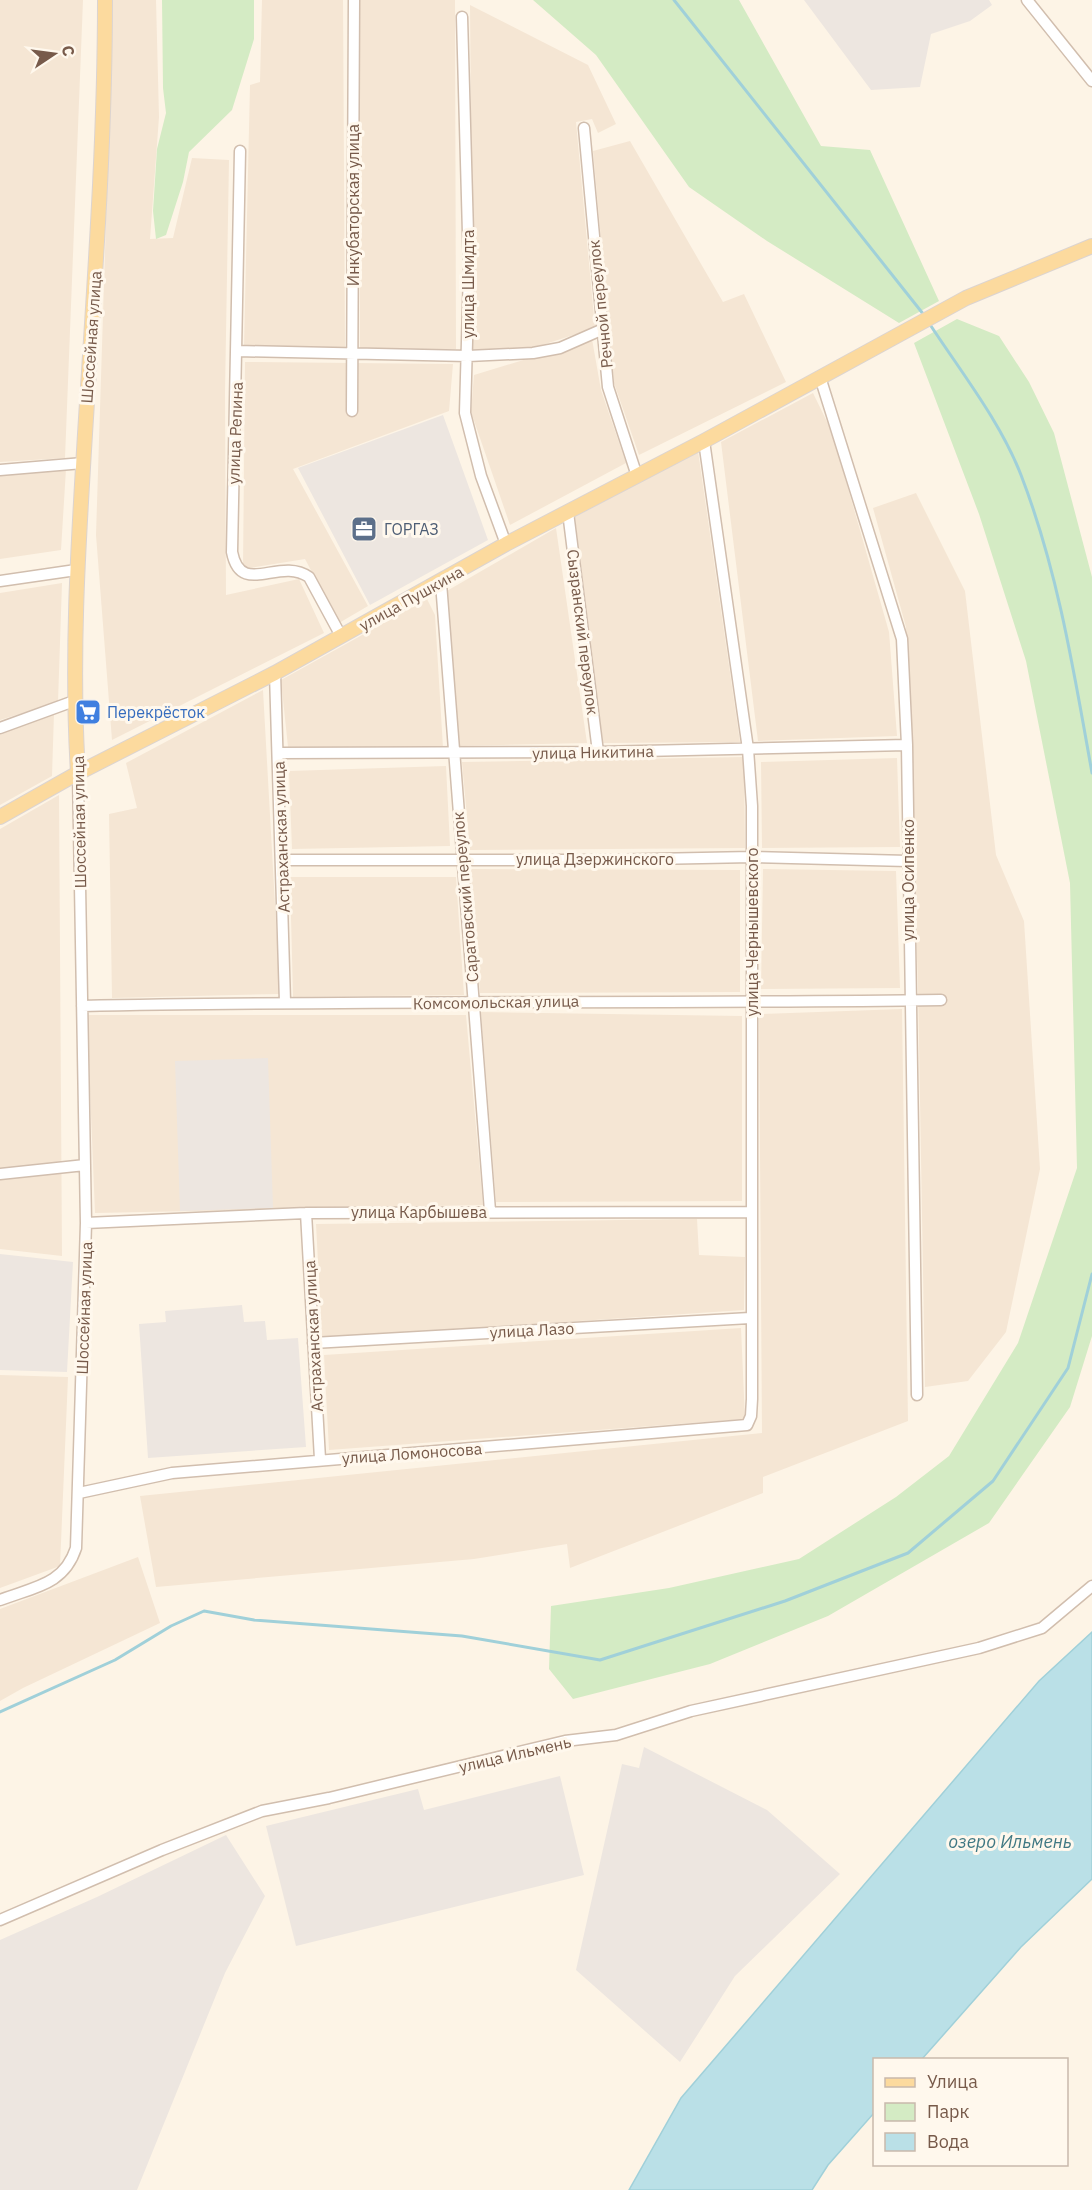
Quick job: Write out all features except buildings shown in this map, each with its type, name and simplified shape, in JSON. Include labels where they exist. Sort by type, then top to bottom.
[{"type":"main road","name":"Шоссейная улица","points":[[78,773],[74,701],[76,570],[105,105],[105,0]]},
{"type":"main road","name":"улица Пушкина","points":[[0,817],[78,773],[275,673],[441,583],[506,544],[704,441],[966,298],[1092,246]]},
{"type":"street","name":"Инкубаторская улица","points":[[352,411],[354,0]]},
{"type":"street","points":[[1027,0],[1092,81]]},
{"type":"street","name":"улица Шмидта","points":[[462,17],[469,270],[465,413],[481,476],[506,544]]},
{"type":"street","name":"Речной переулок","points":[[584,128],[608,387],[637,476]]},
{"type":"street","name":"улица Репина","points":[[240,151],[238,351],[232,552],[234,565],[241,574],[251,576],[275,570],[300,571],[309,577],[341,636]]},
{"type":"street","points":[[238,351],[468,356],[533,353],[560,348],[601,330]]},
{"type":"street","name":"улица Осипенко","points":[[820,376],[902,639],[907,745],[909,1001],[917,1395]]},
{"type":"street","name":"улица Чернышевского","points":[[704,441],[748,749],[752,857],[750,1318],[752,1399],[747,1425]]},
{"type":"street","points":[[0,470],[83,463]]},
{"type":"street","name":"Сызранский переулок","points":[[568,512],[598,752]]},
{"type":"street","points":[[0,581],[76,570]]},
{"type":"street","name":"Саратовский переулок","points":[[441,583],[490,1211]]},
{"type":"street","name":"Астраханская улица","points":[[275,673],[285,1002]]},
{"type":"street","points":[[0,728],[74,701]]},
{"type":"street","name":"улица Никитина","points":[[278,753],[454,754],[907,745]]},
{"type":"street","name":"Шоссейная улица","points":[[0,1600],[47,1582],[67,1569],[76,1548],[86,1223],[78,773]]},
{"type":"street","name":"улица Дзержинского","points":[[282,860],[601,860],[752,857],[908,861]]},
{"type":"street","name":"Комсомольская улица","points":[[82,1006],[285,1002],[473,1003],[595,1000],[752,1003],[941,1000]]},
{"type":"street","points":[[0,1174],[85,1165]]},
{"type":"street","name":"улица Карбышева","points":[[86,1223],[306,1213],[752,1212]]},
{"type":"street","name":"Астраханская улица","points":[[306,1213],[320,1459]]},
{"type":"street","name":"улица Лазо","points":[[313,1343],[750,1318]]},
{"type":"street","name":"улица Ломоносова","points":[[79,1493],[172,1473],[320,1459],[567,1442],[747,1425]]},
{"type":"street","name":"улица Ильмень","points":[[0,1920],[162,1850],[262,1811],[564,1742],[616,1735],[691,1711],[980,1648],[1042,1628],[1092,1586]]},
{"type":"shaded area","points":[[0,0],[83,0],[65,458],[0,462]]},
{"type":"shaded area","points":[[113,0],[156,0],[159,117],[150,239],[173,238],[192,158],[229,160],[225,393],[226,595],[299,579],[324,633],[112,740],[96,535]]},
{"type":"shaded area","points":[[262,0],[343,0],[345,347],[244,347],[250,85],[260,82]]},
{"type":"shaded area","points":[[359,0],[455,0],[456,349],[360,349]]},
{"type":"shaded area","points":[[804,0],[989,0],[992,5],[970,21],[931,34],[920,87],[871,90]]},
{"type":"shaded area","points":[[470,5],[588,65],[616,124],[598,133],[592,119],[576,122],[595,328],[533,348],[473,352]]},
{"type":"shaded area","points":[[630,141],[723,302],[744,294],[786,382],[639,455],[614,383],[593,151]]},
{"type":"shaded area","points":[[592,339],[601,390],[626,463],[510,525],[471,412],[474,375]]},
{"type":"shaded area","points":[[245,362],[453,364],[449,411],[293,469],[368,606],[339,623],[305,559],[243,569]]},
{"type":"shaded area","points":[[813,393],[832,432],[889,632],[897,736],[758,741],[721,442]]},
{"type":"shaded area","name":"ГОРГАЗ","points":[[443,415],[488,540],[370,605],[298,468]]},
{"type":"shaded area","points":[[698,451],[740,742],[603,743],[575,517]]},
{"type":"shaded area","points":[[66,469],[61,550],[0,559],[0,475]]},
{"type":"shaded area","points":[[916,493],[965,591],[996,855],[1024,921],[1040,1169],[1006,1332],[968,1381],[925,1387],[918,986],[906,627],[873,508]]},
{"type":"shaded area","points":[[556,528],[587,743],[458,746],[445,592]]},
{"type":"shaded area","points":[[62,583],[58,702],[0,720],[0,593]]},
{"type":"shaded area","points":[[427,599],[435,615],[443,748],[288,747],[281,680]]},
{"type":"shaded area","points":[[263,690],[280,994],[112,998],[109,814],[137,808],[126,763]]},
{"type":"shaded area","points":[[54,713],[52,776],[0,805],[0,734]]},
{"type":"shaded area","points":[[744,757],[745,848],[470,850],[462,762]]},
{"type":"shaded area","points":[[897,758],[900,847],[762,848],[761,762]]},
{"type":"shaded area","points":[[446,766],[450,846],[292,849],[289,771]]},
{"type":"shaded area","points":[[59,795],[62,1256],[0,1249],[0,829]]},
{"type":"shaded area","points":[[470,869],[740,870],[740,992],[480,993]]},
{"type":"shaded area","points":[[763,869],[896,871],[900,988],[761,989]]},
{"type":"shaded area","points":[[290,877],[456,877],[464,995],[293,997]]},
{"type":"shaded area","points":[[902,1009],[908,1421],[763,1477],[763,1493],[570,1568],[567,1544],[474,1559],[156,1587],[140,1496],[762,1433],[759,1014]]},
{"type":"shaded area","points":[[481,1012],[742,1016],[742,1201],[496,1202]]},
{"type":"shaded area","points":[[87,1015],[466,1015],[483,1205],[95,1213]]},
{"type":"shaded area","points":[[268,1058],[273,1208],[180,1211],[175,1061]]},
{"type":"shaded area","points":[[697,1219],[699,1255],[745,1257],[744,1310],[322,1338],[316,1224]]},
{"type":"shaded area","points":[[0,1254],[73,1262],[67,1372],[0,1370]]},
{"type":"shaded area","points":[[242,1305],[244,1322],[265,1321],[267,1340],[298,1338],[306,1447],[148,1458],[139,1324],[166,1322],[165,1311]]},
{"type":"shaded area","points":[[741,1328],[745,1419],[329,1450],[324,1355]]},
{"type":"shaded area","points":[[0,1375],[68,1377],[60,1566],[0,1588]]},
{"type":"shaded area","points":[[138,1557],[160,1623],[0,1701],[0,1609]]},
{"type":"shaded area","points":[[644,1747],[767,1810],[840,1874],[735,1976],[680,2062],[576,1970],[622,1764],[639,1768]]},
{"type":"shaded area","points":[[560,1776],[584,1875],[296,1946],[266,1826],[418,1789],[424,1810]]},
{"type":"shaded area","points":[[226,1835],[265,1896],[225,1973],[137,2190],[0,2190],[0,1940],[97,1897]]},
{"type":"green space","points":[[162,0],[254,0],[254,39],[232,110],[189,152],[183,182],[166,235],[156,239],[153,211],[157,149],[166,113],[163,88]]},
{"type":"green space","points":[[533,0],[739,0],[821,146],[870,150],[939,301],[899,323],[767,241],[689,187],[596,55]]},
{"type":"green space","points":[[957,319],[999,336],[1029,382],[1054,433],[1092,577],[1092,1336],[1070,1407],[989,1523],[828,1616],[710,1664],[573,1699],[549,1669],[551,1606],[669,1588],[799,1559],[896,1497],[949,1456],[1018,1343],[1077,1168],[1070,883],[1026,661],[979,514],[914,343]]},
{"type":"water","name":"озеро Ильмень","points":[[1092,1632],[1092,1879],[1021,1947],[923,2058],[873,2058],[873,2114],[828,2165],[812,2190],[629,2190],[681,2098],[1039,1681]]},
{"type":"waterway","points":[[674,0],[924,315]]},
{"type":"waterway","points":[[929,323],[991,416],[1021,475],[1045,548],[1064,622],[1092,773]]},
{"type":"waterway","points":[[0,1712],[115,1660],[171,1626],[204,1611],[254,1620],[462,1636],[600,1660],[785,1601],[908,1553],[993,1481],[1068,1368],[1092,1274]]},
{"type":"place","name":"ГОРГАЗ","points":[[364,529]]},
{"type":"place","name":"Перекрёсток","points":[[88,712]]}]
